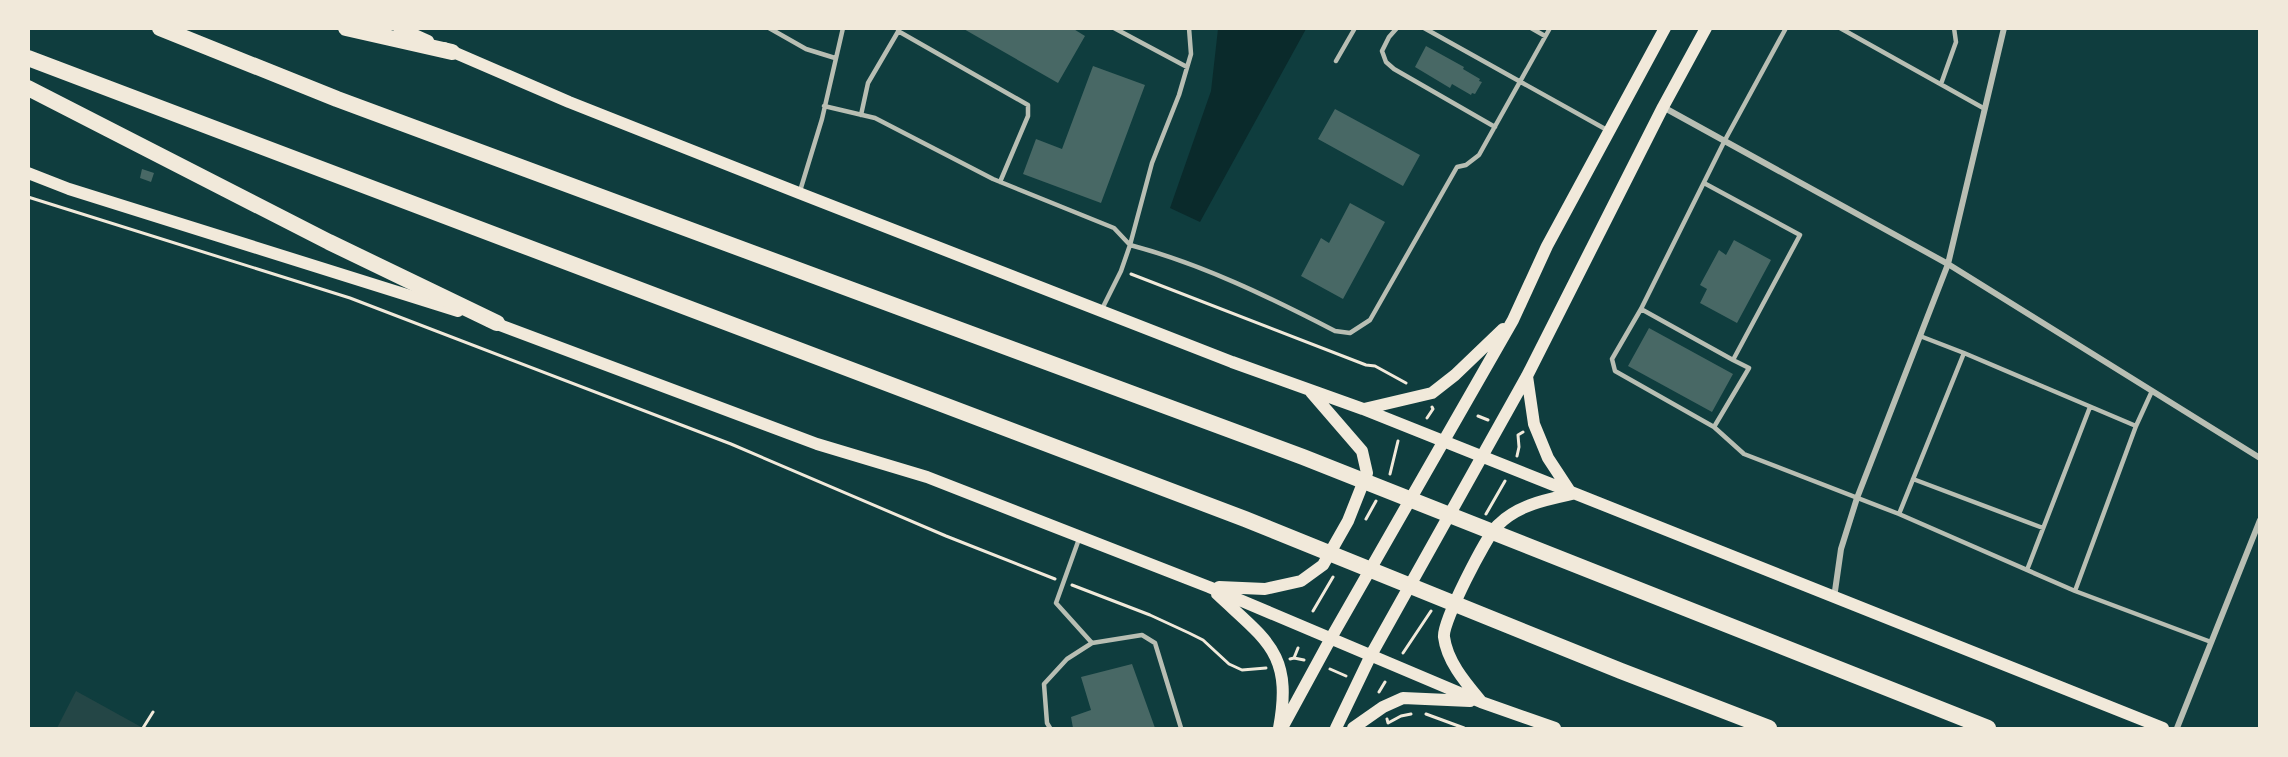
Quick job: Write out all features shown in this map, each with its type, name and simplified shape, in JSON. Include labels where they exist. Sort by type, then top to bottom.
[{"type":"highway","points":[[160,28],[337,99],[1303,457],[1988,729]]},
{"type":"highway","points":[[346,28],[452,52]]},
{"type":"highway","points":[[28,58],[1245,519],[1769,729]]},
{"type":"highway","points":[[28,88],[329,242],[497,323]]},
{"type":"main road","points":[[399,28],[569,102],[1101,311],[1363,409],[2163,729]]},
{"type":"main road","points":[[1280,729],[1513,320],[1547,246],[1665,28]]},
{"type":"main road","points":[[1335,729],[1371,656],[1527,376],[1662,106],[1706,28]]},
{"type":"main road","points":[[28,173],[69,189],[497,323],[817,444],[927,477],[1209,587],[1481,702],[1555,729]]},
{"type":"main road","points":[[1363,409],[1432,393],[1455,375],[1513,320]]},
{"type":"main road","points":[[1527,376],[1534,424],[1548,458],[1572,494]]},
{"type":"main road","points":[[1209,587],[1265,589],[1301,581],[1323,565],[1348,521],[1367,473],[1362,451],[1309,390]]},
{"type":"main road","points":[[1481,702],[1450,658],[1443,635],[1458,594],[1496,526],[1529,504],[1572,494]]},
{"type":"main road","points":[[1209,587],[1270,646],[1279,664],[1283,681],[1280,729]]},
{"type":"main road","points":[[1353,729],[1383,707],[1403,698],[1481,702]]},
{"type":"street","points":[[1834,598],[1841,549],[1857,498],[1948,264],[2004,28]]},
{"type":"street","points":[[1662,106],[1948,264],[2259,458]]},
{"type":"street","points":[[2176,729],[2259,520]]},
{"type":"lane","points":[[768,28],[806,49],[835,58]]},
{"type":"lane","points":[[799,193],[843,28]]},
{"type":"lane","points":[[1114,28],[1187,67]]},
{"type":"lane","points":[[1101,311],[1121,270],[1152,163],[1179,95],[1191,54],[1189,28]]},
{"type":"lane","points":[[1336,61],[1355,28]]},
{"type":"lane","points":[[1397,28],[1382,51],[1386,62],[1394,69],[1495,127]]},
{"type":"lane","points":[[1424,28],[1610,131]]},
{"type":"lane","points":[[1531,28],[1545,36]]},
{"type":"lane","points":[[824,106],[874,118],[1000,182],[1114,228],[1130,245],[1170,255],[1247,287],[1335,331],[1350,333],[1370,320],[1457,166],[1466,165],[1479,155],[1550,28]]},
{"type":"lane","points":[[1786,28],[1725,140],[1641,309],[1612,359],[1615,371],[1714,427],[1743,454],[1899,514],[2075,591],[2211,642]]},
{"type":"lane","points":[[1840,28],[1985,109]]},
{"type":"lane","points":[[1941,84],[1956,42],[1954,28]]},
{"type":"lane","points":[[861,115],[868,83],[899,30],[1028,105],[1028,116],[1000,182]]},
{"type":"lane","points":[[1704,183],[1800,235],[1733,360]]},
{"type":"lane","points":[[1641,309],[1749,368],[1714,427]]},
{"type":"lane","points":[[1920,336],[2136,426]]},
{"type":"lane","points":[[1899,514],[1964,353]]},
{"type":"lane","points":[[2075,591],[2136,426],[2152,391]]},
{"type":"lane","points":[[2027,570],[2090,407]]},
{"type":"lane","points":[[1913,479],[2043,528]]},
{"type":"lane","points":[[1080,537],[1056,603],[1092,643]]},
{"type":"lane","points":[[1050,729],[1047,723],[1044,684],[1066,658],[1092,643],[1142,635],[1155,644],[1181,729]]},
{"type":"path","points":[[28,196],[350,298],[731,444],[946,536],[1150,615],[1203,640],[1229,664],[1242,670],[1271,667]]},
{"type":"path","points":[[1121,270],[1366,365],[1375,366],[1410,386]]},
{"type":"path","points":[[1427,418],[1433,409],[1430,403]]},
{"type":"path","points":[[1518,435],[1527,428]]},
{"type":"path","points":[[1512,432],[1518,435]]},
{"type":"path","points":[[1518,435],[1518,453]]},
{"type":"path","points":[[1294,658],[1298,648]]},
{"type":"path","points":[[1288,660],[1294,658],[1306,660]]},
{"type":"path","points":[[1329,668],[1341,674]]},
{"type":"path","points":[[1378,694],[1385,682]]},
{"type":"path","points":[[144,729],[153,712]]},
{"type":"path","points":[[1422,713],[1464,729]]},
{"type":"path","points":[[1386,715],[1389,723],[1401,716],[1412,714]]},
{"type":"shaded area","points":[[1218,29],[1306,29],[1200,222],[1170,208],[1211,91]]},
{"type":"shaded area","points":[[76,691],[143,728],[57,728]]},
{"type":"building","points":[[962,28],[1072,28],[1085,36],[1058,83]]},
{"type":"building","points":[[1426,46],[1464,67],[1463,69],[1480,79],[1479,81],[1482,82],[1475,94],[1471,95],[1452,84],[1450,88],[1415,67]]},
{"type":"building","points":[[1093,66],[1145,85],[1101,203],[1023,174],[1036,139],[1062,149]]},
{"type":"building","points":[[1335,109],[1420,155],[1403,186],[1318,139]]},
{"type":"building","points":[[142,169],[154,173],[151,182],[140,178]]},
{"type":"building","points":[[1350,203],[1385,222],[1343,299],[1301,276],[1321,238],[1329,243]]},
{"type":"building","points":[[1734,240],[1771,260],[1737,323],[1700,303],[1707,289],[1700,285],[1719,250],[1726,255]]},
{"type":"building","points":[[1649,328],[1733,374],[1712,412],[1628,366]]},
{"type":"building","points":[[1132,664],[1155,728],[1073,728],[1071,717],[1091,710],[1081,677]]}]
